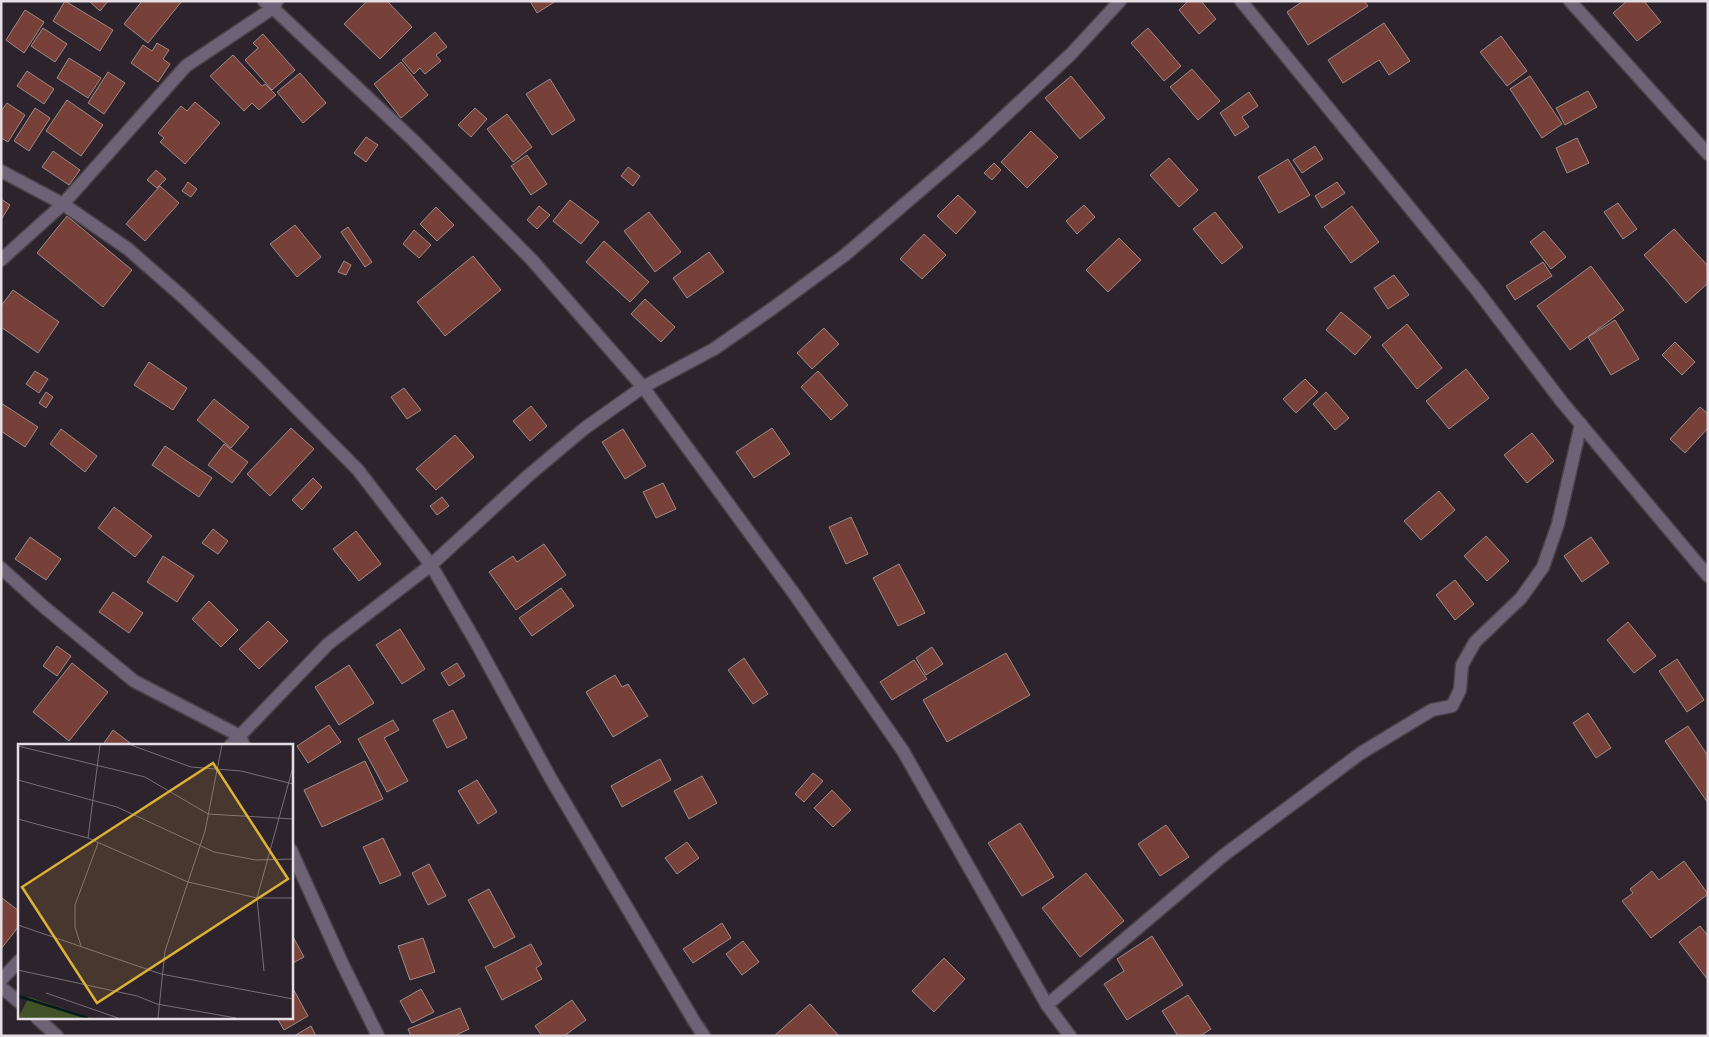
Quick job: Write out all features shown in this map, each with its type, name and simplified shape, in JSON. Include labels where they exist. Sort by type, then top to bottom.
[{"type":"street","points":[[1,568],[44,607],[134,681],[242,741],[328,644],[431,565],[536,469],[585,428],[643,387],[714,349],[845,255],[978,141],[1071,54],[1120,1]]},
{"type":"street","points":[[1241,1],[1470,281],[1562,402],[1708,576]]},
{"type":"street","points":[[1570,1],[1708,154]]},
{"type":"street","points":[[1,260],[62,204],[186,66],[271,3],[413,140],[532,260],[643,387],[795,595],[903,751],[1047,1005],[1070,1036]]},
{"type":"street","points":[[1,171],[62,204],[128,249],[184,298],[252,362],[358,470],[431,565],[551,779],[704,1036]]},
{"type":"street","points":[[1047,1005],[1239,844],[1361,753],[1432,710],[1452,706],[1460,690],[1462,665],[1475,642],[1521,598],[1543,567],[1558,524],[1581,424]]},
{"type":"street","points":[[292,852],[342,963],[378,1036]]},
{"type":"street","points":[[1,980],[18,962]]},
{"type":"street","points":[[1,987],[18,1001]]},
{"type":"street","points":[[39,1020],[57,1036]]},
{"type":"building","points":[[65,1],[113,30],[100,51],[53,21]]},
{"type":"building","points":[[89,1],[108,1],[100,11]]},
{"type":"building","points":[[142,1],[182,1],[148,43],[124,24]]},
{"type":"building","points":[[367,1],[387,1],[412,27],[380,59],[344,24]]},
{"type":"building","points":[[530,1],[556,1],[537,13]]},
{"type":"building","points":[[1188,1],[1201,1],[1216,19],[1199,34],[1179,10]]},
{"type":"building","points":[[1303,1],[1364,1],[1368,6],[1308,45],[1287,12]]},
{"type":"building","points":[[1627,1],[1644,1],[1661,22],[1637,41],[1613,13]]},
{"type":"building","points":[[25,10],[44,22],[24,53],[6,40]]},
{"type":"building","points":[[1384,23],[1410,61],[1389,75],[1379,60],[1343,83],[1328,60]]},
{"type":"building","points":[[43,28],[67,44],[55,62],[31,46]]},
{"type":"building","points":[[1148,28],[1181,66],[1164,81],[1131,43]]},
{"type":"building","points":[[435,32],[447,47],[436,55],[441,61],[425,74],[420,68],[414,74],[402,60]]},
{"type":"building","points":[[263,34],[295,70],[272,90],[245,60],[258,48],[253,43]]},
{"type":"building","points":[[1501,36],[1527,71],[1507,86],[1480,52]]},
{"type":"building","points":[[157,43],[169,50],[163,59],[170,64],[158,82],[131,63],[143,45],[152,51]]},
{"type":"building","points":[[233,55],[262,86],[265,84],[276,95],[259,110],[252,103],[244,111],[210,76]]},
{"type":"building","points":[[69,58],[101,78],[88,98],[57,78]]},
{"type":"building","points":[[401,62],[428,95],[401,118],[374,84]]},
{"type":"building","points":[[1192,69],[1220,101],[1198,120],[1170,87]]},
{"type":"building","points":[[27,71],[54,89],[44,104],[17,86]]},
{"type":"building","points":[[108,72],[125,83],[104,114],[88,103]]},
{"type":"building","points":[[300,73],[326,103],[303,123],[277,92]]},
{"type":"building","points":[[1071,76],[1105,118],[1080,139],[1045,98]]},
{"type":"building","points":[[1530,76],[1562,124],[1542,138],[1510,89]]},
{"type":"building","points":[[550,79],[575,120],[552,135],[526,94]]},
{"type":"building","points":[[1588,91],[1597,107],[1565,125],[1556,108]]},
{"type":"building","points":[[1249,92],[1258,106],[1242,117],[1249,127],[1235,136],[1220,113]]},
{"type":"building","points":[[67,100],[103,125],[81,156],[46,131]]},
{"type":"building","points":[[195,102],[220,123],[185,164],[160,142],[164,138],[158,133],[181,106],[187,111]]},
{"type":"building","points":[[7,103],[25,115],[8,142],[1,138],[1,111]]},
{"type":"building","points":[[35,108],[50,118],[29,151],[14,141]]},
{"type":"building","points":[[475,108],[487,119],[471,137],[458,125]]},
{"type":"building","points":[[507,114],[532,147],[513,162],[487,129]]},
{"type":"building","points":[[1031,131],[1058,157],[1027,188],[1001,162]]},
{"type":"building","points":[[366,137],[378,145],[366,162],[354,153]]},
{"type":"building","points":[[1577,138],[1589,163],[1567,173],[1556,148]]},
{"type":"building","points":[[1315,146],[1323,159],[1302,173],[1293,160]]},
{"type":"building","points":[[53,151],[80,170],[69,185],[42,167]]},
{"type":"building","points":[[527,155],[547,184],[531,195],[511,166]]},
{"type":"building","points":[[1169,158],[1198,190],[1179,207],[1150,175]]},
{"type":"building","points":[[1288,159],[1310,195],[1279,213],[1258,177]]},
{"type":"building","points":[[994,163],[1001,170],[992,180],[984,173]]},
{"type":"building","points":[[628,167],[640,176],[633,186],[621,176]]},
{"type":"building","points":[[156,170],[166,179],[157,188],[147,180]]},
{"type":"building","points":[[188,182],[197,189],[191,197],[182,191]]},
{"type":"building","points":[[1337,182],[1345,193],[1322,208],[1315,196]]},
{"type":"building","points":[[160,186],[179,203],[145,241],[126,224]]},
{"type":"building","points":[[958,195],[976,212],[956,234],[937,216]]},
{"type":"building","points":[[1,199],[10,205],[1,220]]},
{"type":"building","points":[[570,200],[599,222],[581,244],[553,221]]},
{"type":"building","points":[[1618,203],[1637,229],[1623,239],[1604,212]]},
{"type":"building","points":[[1084,205],[1095,217],[1077,234],[1066,221]]},
{"type":"building","points":[[539,206],[550,215],[537,229],[527,220]]},
{"type":"building","points":[[1352,206],[1379,242],[1351,263],[1324,227]]},
{"type":"building","points":[[436,207],[454,225],[437,241],[420,224]]},
{"type":"building","points":[[649,212],[681,252],[655,272],[624,231]]},
{"type":"building","points":[[1215,212],[1243,247],[1222,264],[1193,229]]},
{"type":"building","points":[[67,216],[132,270],[103,307],[37,253]]},
{"type":"building","points":[[295,225],[321,257],[297,277],[270,244]]},
{"type":"building","points":[[348,227],[372,262],[365,267],[341,232]]},
{"type":"building","points":[[1674,229],[1708,266],[1708,283],[1686,303],[1644,255]]},
{"type":"building","points":[[414,230],[431,245],[419,258],[403,244]]},
{"type":"building","points":[[1544,231],[1566,257],[1551,269],[1530,242]]},
{"type":"building","points":[[924,234],[946,255],[922,279],[900,259]]},
{"type":"building","points":[[1119,238],[1141,260],[1108,292],[1086,270]]},
{"type":"building","points":[[604,241],[649,282],[630,302],[586,262]]},
{"type":"building","points":[[709,252],[724,272],[687,298],[673,278]]},
{"type":"building","points":[[473,256],[501,290],[445,336],[417,302]]},
{"type":"building","points":[[344,261],[351,265],[346,275],[338,272]]},
{"type":"building","points":[[1543,262],[1552,276],[1515,300],[1506,286]]},
{"type":"building","points":[[1591,266],[1624,310],[1570,350],[1537,306]]},
{"type":"building","points":[[1394,275],[1409,295],[1388,309],[1374,288]]},
{"type":"building","points":[[13,290],[59,322],[38,353],[1,327],[1,306]]},
{"type":"building","points":[[645,299],[675,327],[661,342],[631,314]]},
{"type":"building","points":[[1341,312],[1371,337],[1355,355],[1326,330]]},
{"type":"building","points":[[1615,320],[1639,359],[1611,375],[1588,337]]},
{"type":"building","points":[[1407,324],[1442,368],[1417,389],[1382,345]]},
{"type":"building","points":[[824,328],[839,344],[812,369],[797,353]]},
{"type":"building","points":[[1675,342],[1695,362],[1682,375],[1662,355]]},
{"type":"building","points":[[149,362],[187,388],[173,410],[134,385]]},
{"type":"building","points":[[1466,369],[1489,398],[1449,429],[1426,401]]},
{"type":"building","points":[[35,371],[48,379],[39,393],[26,384]]},
{"type":"building","points":[[818,371],[848,405],[831,420],[801,387]]},
{"type":"building","points":[[1305,379],[1318,392],[1296,413],[1283,399]]},
{"type":"building","points":[[404,388],[421,410],[407,419],[391,397]]},
{"type":"building","points":[[46,392],[53,397],[46,408],[39,403]]},
{"type":"building","points":[[1326,392],[1349,418],[1335,430],[1313,404]]},
{"type":"building","points":[[214,399],[249,427],[231,448],[197,420]]},
{"type":"building","points":[[1,403],[38,427],[25,447],[1,431]]},
{"type":"building","points":[[531,406],[547,426],[530,441],[513,421]]},
{"type":"building","points":[[1700,407],[1708,414],[1708,428],[1685,453],[1670,439]]},
{"type":"building","points":[[291,428],[314,449],[270,496],[247,474]]},
{"type":"building","points":[[772,428],[790,454],[754,478],[736,452]]},
{"type":"building","points":[[61,429],[97,456],[85,472],[50,444]]},
{"type":"building","points":[[623,429],[646,466],[625,479],[602,442]]},
{"type":"building","points":[[1532,433],[1554,461],[1527,483],[1504,455]]},
{"type":"building","points":[[455,435],[474,457],[436,490],[416,469]]},
{"type":"building","points":[[224,444],[248,462],[232,483],[208,465]]},
{"type":"building","points":[[165,446],[212,478],[199,497],[152,465]]},
{"type":"building","points":[[313,478],[322,487],[302,510],[292,500]]},
{"type":"building","points":[[663,483],[676,509],[656,518],[643,492]]},
{"type":"building","points":[[1439,491],[1455,510],[1421,540],[1404,521]]},
{"type":"building","points":[[442,497],[449,506],[437,515],[430,506]]},
{"type":"building","points":[[114,507],[152,536],[135,557],[98,528]]},
{"type":"building","points":[[851,517],[868,554],[846,564],[829,527]]},
{"type":"building","points":[[213,529],[228,541],[218,554],[202,543]]},
{"type":"building","points":[[356,531],[381,564],[359,581],[333,549]]},
{"type":"building","points":[[1486,536],[1509,561],[1487,581],[1464,556]]},
{"type":"building","points":[[30,537],[61,559],[46,580],[15,559]]},
{"type":"building","points":[[1591,537],[1609,563],[1582,582],[1564,556]]},
{"type":"building","points":[[544,544],[566,575],[516,610],[489,572],[513,556],[517,562]]},
{"type":"building","points":[[163,556],[194,576],[177,602],[147,582]]},
{"type":"building","points":[[899,564],[925,613],[898,626],[873,578]]},
{"type":"building","points":[[1455,580],[1474,604],[1455,620],[1436,595]]},
{"type":"building","points":[[561,588],[574,606],[532,636],[519,618]]},
{"type":"building","points":[[113,592],[143,613],[129,633],[99,612]]},
{"type":"building","points":[[209,601],[238,630],[221,647],[192,619]]},
{"type":"building","points":[[268,621],[288,641],[259,669],[239,649]]},
{"type":"building","points":[[1628,622],[1656,656],[1634,673],[1607,640]]},
{"type":"building","points":[[400,629],[425,669],[402,684],[376,645]]},
{"type":"building","points":[[57,646],[71,656],[57,676],[43,666]]},
{"type":"building","points":[[932,647],[943,664],[926,675],[916,658]]},
{"type":"building","points":[[1006,653],[1030,695],[947,742],[923,700]]},
{"type":"building","points":[[744,658],[768,694],[753,704],[728,670]]},
{"type":"building","points":[[1677,659],[1704,700],[1687,712],[1659,671]]},
{"type":"building","points":[[914,660],[927,679],[892,700],[880,682]]},
{"type":"building","points":[[72,663],[108,692],[69,741],[33,712]]},
{"type":"building","points":[[457,663],[465,676],[449,686],[441,673]]},
{"type":"building","points":[[349,665],[374,703],[339,725],[315,687]]},
{"type":"building","points":[[615,675],[622,687],[628,684],[648,716],[613,737],[586,692]]},
{"type":"building","points":[[453,710],[467,738],[447,748],[433,720]]},
{"type":"building","points":[[1588,713],[1611,748],[1596,758],[1573,723]]},
{"type":"building","points":[[393,720],[399,730],[384,738],[408,781],[387,792],[358,739]]},
{"type":"building","points":[[329,725],[341,742],[308,763],[297,746]]},
{"type":"building","points":[[1688,726],[1708,756],[1708,803],[1665,741]]},
{"type":"building","points":[[113,730],[131,744],[103,744]]},
{"type":"building","points":[[660,759],[671,780],[622,807],[611,786]]},
{"type":"building","points":[[365,761],[383,799],[322,827],[304,790]]},
{"type":"building","points":[[813,773],[823,781],[804,802],[795,794]]},
{"type":"building","points":[[702,776],[717,803],[689,819],[674,791]]},
{"type":"building","points":[[477,780],[497,812],[478,824],[458,791]]},
{"type":"building","points":[[832,790],[851,810],[833,827],[814,808]]},
{"type":"building","points":[[1020,823],[1054,877],[1022,896],[988,843]]},
{"type":"building","points":[[1166,825],[1189,857],[1160,876],[1138,844]]},
{"type":"building","points":[[383,838],[401,875],[380,884],[363,847]]},
{"type":"building","points":[[687,842],[699,858],[677,874],[665,858]]},
{"type":"building","points":[[1684,861],[1708,894],[1651,938],[1622,901],[1633,893],[1630,889],[1652,871],[1659,880]]},
{"type":"building","points":[[429,864],[446,896],[428,905],[412,873]]},
{"type":"building","points":[[1086,873],[1124,921],[1080,957],[1042,908]]},
{"type":"building","points":[[489,889],[515,937],[494,948],[468,900]]},
{"type":"building","points":[[2,898],[18,910],[18,927],[1,949]]},
{"type":"building","points":[[722,923],[731,938],[693,963],[683,949]]},
{"type":"building","points":[[1700,926],[1708,936],[1708,980],[1679,942]]},
{"type":"building","points":[[292,935],[304,957],[292,963]]},
{"type":"building","points":[[1152,936],[1183,985],[1127,1020],[1104,984],[1124,971],[1117,959]]},
{"type":"building","points":[[423,938],[435,972],[410,980],[398,946]]},
{"type":"building","points":[[743,941],[759,962],[742,975],[726,954]]},
{"type":"building","points":[[531,944],[542,964],[536,968],[542,979],[502,1000],[485,967]]},
{"type":"building","points":[[944,958],[965,979],[934,1012],[912,991]]},
{"type":"building","points":[[292,987],[308,1016],[284,1030],[278,1020],[292,1020]]},
{"type":"building","points":[[421,989],[434,1012],[412,1023],[400,1001]]},
{"type":"building","points":[[1188,995],[1211,1029],[1200,1036],[1178,1036],[1162,1011]]},
{"type":"building","points":[[572,1000],[586,1020],[564,1036],[542,1036],[535,1026]]},
{"type":"building","points":[[810,1004],[839,1036],[774,1036]]},
{"type":"building","points":[[460,1008],[469,1029],[454,1036],[411,1036],[408,1029]]},
{"type":"building","points":[[311,1026],[316,1036],[294,1036]]}]
